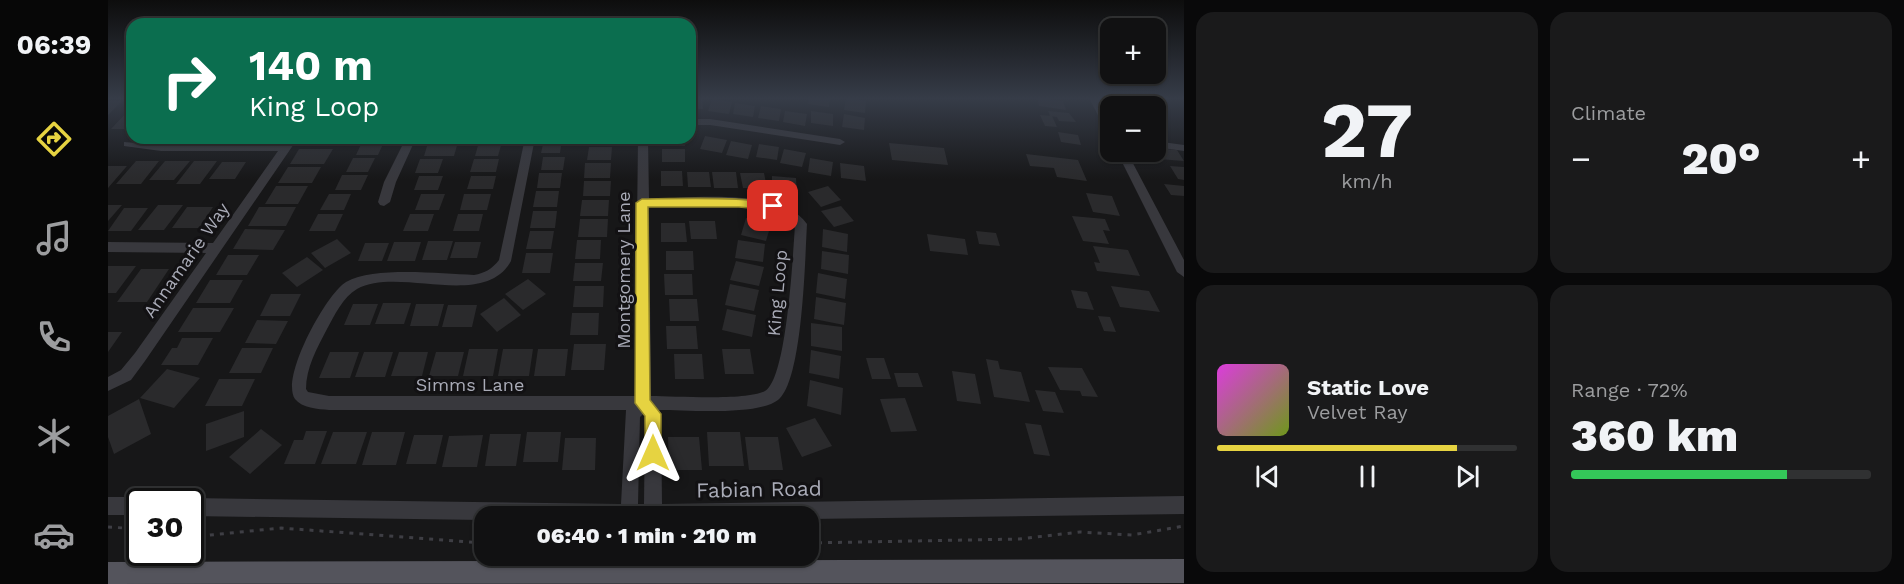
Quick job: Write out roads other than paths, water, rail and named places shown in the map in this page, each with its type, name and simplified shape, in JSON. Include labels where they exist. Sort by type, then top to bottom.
[{"type":"main road","points":[[108,574],[1184,571]]},
{"type":"street","points":[[731,125],[840,142]]},
{"type":"street","points":[[128,144],[161,148],[263,144]]},
{"type":"street","name":"Annamarie Way","points":[[108,384],[126,375],[140,357],[288,144]]},
{"type":"street","points":[[384,202],[390,182],[408,144]]},
{"type":"street","name":"Simms Lane","points":[[529,144],[505,261],[497,272],[474,280],[374,279],[351,286],[333,303],[298,374],[297,388],[309,400],[329,403],[643,403]]},
{"type":"street","name":"Montgomery Lane","points":[[643,144],[643,403],[653,414],[653,506]]},
{"type":"street","points":[[1166,146],[1184,148]]},
{"type":"street","points":[[1127,162],[1184,272]]},
{"type":"street","name":"King Loop","points":[[642,203],[739,203],[773,206],[791,212],[801,224],[789,359],[782,385],[776,393],[760,401],[643,403]]},
{"type":"street","points":[[108,247],[215,248]]},
{"type":"street","name":"Montgomery Lane","points":[[629,506],[632,414],[643,403]]},
{"type":"street","name":"Fabian Road","points":[[819,510],[1184,505]]},
{"type":"street","points":[[108,506],[126,506]]},
{"type":"street","name":"Fabian Road","points":[[204,507],[474,511]]}]
